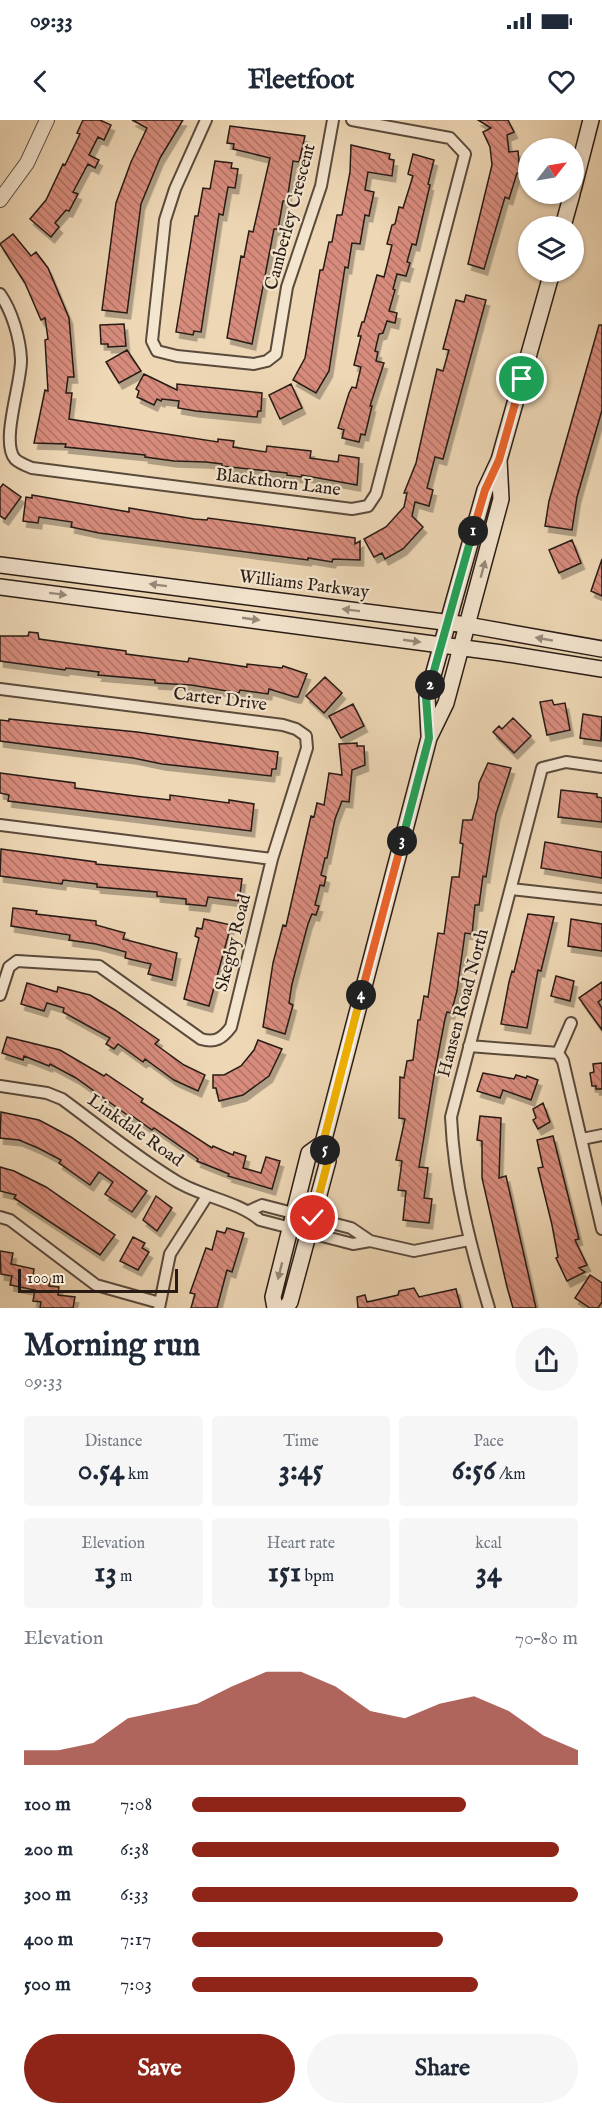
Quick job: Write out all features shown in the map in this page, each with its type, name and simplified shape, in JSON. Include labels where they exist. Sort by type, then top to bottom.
[{"type":"main road","points":[[584,147],[591,120]]},
{"type":"main road","points":[[429,738],[426,697],[485,490],[499,460],[549,282]]},
{"type":"main road","points":[[285,1308],[290,1302],[328,1161],[323,1143],[429,738],[446,703],[501,499],[499,460]]},
{"type":"main road","name":"Williams Parkway","points":[[0,565],[467,625],[602,649]]},
{"type":"main road","points":[[0,587],[441,645],[602,669]]},
{"type":"main road","points":[[275,1308],[273,1298],[309,1153],[323,1143]]},
{"type":"street","points":[[0,200],[27,163],[47,120]]},
{"type":"street","name":"Camberley Crescent","points":[[206,120],[175,189],[165,220],[152,341],[158,351],[177,357],[254,364],[271,358],[278,349],[287,286],[321,186],[333,120]]},
{"type":"street","name":"Blackthorn Lane","points":[[0,294],[12,320],[21,361],[9,442],[15,459],[21,463],[32,468],[352,510],[368,506],[376,494],[465,154],[450,138],[352,120]]},
{"type":"street","name":"Carter Drive","points":[[0,689],[296,729],[306,736],[307,748],[272,859]]},
{"type":"street","name":"Hansen Road North","points":[[489,1308],[469,1240],[454,1166],[451,1117],[543,768],[549,764],[566,762],[602,766]]},
{"type":"street","points":[[0,825],[272,859]]},
{"type":"street","name":"Skegby Road","points":[[0,995],[9,967],[17,961],[99,966],[201,1039],[212,1042],[223,1037],[231,1027],[272,859]]},
{"type":"street","points":[[511,888],[602,899]]},
{"type":"street","points":[[558,1053],[572,1023]]},
{"type":"street","points":[[469,1046],[558,1053]]},
{"type":"street","points":[[558,1053],[563,1061],[602,1229]]},
{"type":"street","name":"Linkdale Road","points":[[0,1086],[47,1093],[62,1099],[176,1181],[207,1196],[249,1211],[260,1220],[290,1228],[310,1225]]},
{"type":"street","points":[[582,1139],[602,1135]]},
{"type":"street","points":[[0,1217],[10,1220],[96,1285],[159,1305],[170,1254],[207,1196]]},
{"type":"street","name":"Linkdale Road","points":[[249,1211],[262,1205],[294,1213],[310,1225]]},
{"type":"street","points":[[310,1225],[353,1244],[370,1241]]},
{"type":"street","points":[[310,1225],[351,1228],[370,1241],[414,1251],[469,1240]]},
{"type":"building","points":[[83,120],[100,120],[111,125],[104,140],[98,137],[89,155],[99,160],[95,168],[88,164],[73,192],[78,194],[69,211],[66,210],[55,223],[59,227],[51,237],[30,219],[46,200],[63,164],[65,165],[80,134],[77,133]]},
{"type":"building","points":[[132,120],[183,120],[160,158],[141,204],[127,313],[102,310],[116,203],[147,128]]},
{"type":"building","points":[[478,120],[508,120],[514,132],[507,135],[509,152],[518,151],[518,173],[509,199],[505,197],[484,269],[468,264],[492,165],[490,147],[483,132],[491,128]]},
{"type":"building","points":[[230,126],[305,136],[299,162],[293,161],[287,201],[283,201],[278,229],[274,229],[252,344],[227,338],[241,256],[244,257],[249,231],[253,232],[270,158],[233,149],[234,144],[227,143]]},
{"type":"building","points":[[351,145],[390,154],[389,159],[394,160],[392,176],[368,172],[365,190],[374,192],[369,216],[365,215],[360,244],[352,243],[348,268],[345,267],[329,371],[316,393],[293,380],[305,358],[320,270],[323,270],[329,242],[332,242],[337,215],[342,215],[350,172]]},
{"type":"building","points":[[413,154],[434,160],[428,184],[430,185],[416,245],[412,244],[407,262],[410,263],[406,276],[397,274],[393,289],[395,290],[389,311],[397,313],[395,323],[387,321],[383,333],[379,334],[375,351],[378,352],[376,361],[384,363],[370,406],[372,406],[365,435],[361,434],[359,442],[342,438],[344,430],[338,428],[349,393],[352,387],[356,388],[361,367],[354,365],[361,336],[358,336],[377,275],[384,277],[392,245],[387,244],[392,225],[395,224],[399,207],[403,208],[413,176],[408,174]]},
{"type":"building","points":[[215,161],[232,163],[231,168],[238,169],[235,188],[228,187],[223,215],[219,214],[201,332],[194,331],[193,335],[176,332],[195,216],[198,216],[203,188],[210,189]]},
{"type":"building","points":[[13,234],[31,256],[36,252],[48,268],[69,318],[74,377],[68,377],[66,393],[72,393],[69,419],[218,442],[218,439],[234,441],[233,447],[266,452],[267,446],[311,451],[310,458],[338,462],[339,455],[359,458],[357,485],[302,475],[301,477],[287,475],[287,473],[222,466],[222,464],[174,461],[145,457],[145,455],[65,447],[66,444],[34,443],[45,390],[48,391],[45,340],[48,339],[45,318],[41,320],[25,283],[0,244]]},
{"type":"building","points":[[466,295],[486,300],[443,459],[435,457],[427,488],[433,490],[429,506],[415,502],[412,516],[423,527],[403,549],[385,559],[382,553],[374,557],[364,539],[386,527],[404,507],[407,493],[404,493],[416,463],[437,369],[443,371],[449,350],[443,349],[456,300],[464,302]]},
{"type":"building","points":[[124,324],[126,346],[108,347],[108,344],[101,344],[100,325]]},
{"type":"building","points":[[599,325],[602,325],[602,410],[577,497],[572,530],[545,526],[549,501]]},
{"type":"building","points":[[127,350],[141,371],[119,383],[106,362]]},
{"type":"building","points":[[144,374],[177,390],[177,384],[262,393],[261,411],[258,411],[257,417],[196,411],[178,408],[179,401],[162,399],[161,401],[157,399],[154,405],[137,397],[139,391],[136,389]]},
{"type":"building","points":[[291,384],[302,408],[280,419],[269,395]]},
{"type":"building","points":[[3,484],[21,497],[5,519],[0,516],[0,488]]},
{"type":"building","points":[[32,495],[129,512],[129,508],[194,519],[207,520],[208,518],[355,538],[355,544],[360,541],[360,560],[333,559],[332,562],[308,558],[308,560],[99,533],[71,527],[72,522],[39,517],[38,523],[23,521],[26,497],[32,498]]},
{"type":"building","points":[[572,540],[581,563],[559,573],[549,550]]},
{"type":"building","points":[[602,559],[602,596],[591,591]]},
{"type":"building","points":[[29,632],[38,633],[39,639],[126,651],[126,654],[188,662],[189,658],[247,667],[247,664],[282,668],[283,666],[307,674],[298,697],[295,697],[269,689],[268,694],[240,690],[239,693],[191,685],[155,683],[155,680],[98,675],[99,672],[0,661],[0,636],[28,636]]},
{"type":"building","points":[[325,677],[342,693],[324,713],[306,696]]},
{"type":"building","points":[[552,700],[554,705],[565,703],[570,730],[547,735],[540,702]]},
{"type":"building","points":[[353,704],[364,726],[341,738],[329,716]]},
{"type":"building","points":[[583,714],[602,717],[601,741],[580,738]]},
{"type":"building","points":[[513,718],[531,736],[514,753],[493,732],[499,726],[502,729]]},
{"type":"building","points":[[9,719],[137,732],[278,752],[276,769],[272,769],[271,776],[162,764],[133,758],[0,741],[0,720],[9,721]]},
{"type":"building","points":[[357,743],[357,746],[364,746],[365,765],[352,770],[349,802],[342,801],[335,819],[321,875],[326,877],[324,886],[320,885],[315,905],[319,906],[316,915],[312,914],[308,924],[292,984],[289,1003],[293,1005],[285,1034],[263,1027],[273,963],[283,925],[286,926],[311,816],[314,817],[317,803],[324,805],[329,773],[342,775],[339,744]]},
{"type":"building","points":[[488,763],[511,768],[496,814],[486,877],[483,876],[479,905],[475,905],[472,934],[465,933],[457,991],[451,1013],[447,1012],[445,1019],[434,1076],[419,1167],[428,1168],[424,1198],[432,1199],[429,1223],[403,1220],[406,1191],[398,1190],[402,1161],[396,1160],[405,1119],[399,1118],[400,1077],[404,1078],[407,1061],[413,1060],[418,1020],[420,1020],[424,996],[428,997],[438,933],[444,934],[452,877],[459,877],[463,820],[472,820],[478,798],[479,783]]},
{"type":"building","points":[[0,773],[75,783],[75,788],[135,796],[170,800],[170,795],[254,804],[251,831],[8,801],[9,795],[0,793]]},
{"type":"building","points":[[561,790],[597,794],[597,797],[602,798],[602,822],[558,817]]},
{"type":"building","points":[[545,842],[602,852],[602,878],[541,868]]},
{"type":"building","points":[[1,849],[96,862],[96,864],[242,879],[239,901],[208,897],[206,906],[186,904],[186,899],[157,896],[157,892],[97,887],[97,884],[63,880],[62,884],[0,876]]},
{"type":"building","points":[[13,908],[37,911],[36,914],[96,921],[96,925],[125,933],[123,939],[177,953],[172,980],[148,974],[151,964],[125,958],[126,952],[69,940],[70,935],[11,926]]},
{"type":"building","points":[[528,914],[554,917],[541,971],[538,970],[527,1028],[501,1024],[509,982],[512,971],[514,972]]},
{"type":"building","points":[[204,919],[231,925],[209,1006],[184,999],[199,938],[195,936],[197,928],[202,929]]},
{"type":"building","points":[[571,919],[602,924],[602,951],[568,946]]},
{"type":"building","points":[[556,976],[574,981],[570,1001],[551,996]]},
{"type":"building","points":[[602,982],[602,999],[598,1002],[602,1008],[602,1030],[579,998]]},
{"type":"building","points":[[27,983],[57,992],[58,987],[90,995],[115,1010],[159,1040],[155,1044],[184,1065],[205,1075],[198,1091],[174,1080],[145,1059],[143,1062],[118,1044],[114,1049],[106,1044],[110,1038],[63,1012],[64,1008],[47,1003],[44,1011],[21,1004]]},
{"type":"building","points":[[7,1037],[60,1050],[104,1076],[106,1074],[143,1099],[141,1102],[212,1148],[213,1146],[233,1155],[234,1152],[246,1156],[243,1168],[261,1173],[266,1157],[280,1161],[272,1189],[228,1176],[229,1174],[197,1161],[198,1159],[154,1128],[152,1130],[131,1115],[130,1117],[76,1078],[50,1064],[49,1066],[24,1056],[23,1060],[2,1053]]},
{"type":"building","points":[[258,1040],[282,1049],[269,1076],[243,1095],[219,1101],[216,1088],[213,1088],[213,1075],[224,1075],[241,1066],[254,1050]]},
{"type":"building","points":[[602,1063],[602,1089],[596,1089],[596,1086],[592,1086],[590,1073],[594,1072],[593,1064]]},
{"type":"building","points":[[483,1073],[514,1079],[516,1075],[526,1078],[527,1076],[538,1080],[531,1100],[503,1090],[500,1098],[477,1091]]},
{"type":"building","points":[[543,1103],[550,1122],[538,1129],[533,1120],[536,1118],[533,1109]]},
{"type":"building","points":[[1,1112],[39,1120],[71,1137],[147,1191],[132,1212],[105,1194],[113,1182],[99,1172],[90,1185],[59,1163],[61,1160],[19,1140],[0,1138]]},
{"type":"building","points":[[480,1116],[501,1118],[499,1178],[506,1176],[536,1308],[513,1308],[482,1178],[482,1141],[477,1140]]},
{"type":"building","points":[[553,1136],[579,1239],[575,1240],[587,1265],[579,1268],[585,1272],[567,1281],[556,1258],[558,1257],[552,1225],[538,1168],[543,1167],[537,1140]]},
{"type":"building","points":[[0,1167],[14,1171],[46,1187],[115,1235],[100,1255],[14,1198],[16,1195],[0,1191]]},
{"type":"building","points":[[156,1196],[172,1208],[157,1231],[143,1220]]},
{"type":"building","points":[[227,1228],[244,1233],[232,1272],[227,1270],[217,1308],[191,1308],[195,1294],[190,1293],[206,1248],[212,1250],[217,1231],[225,1233]]},
{"type":"building","points":[[133,1237],[145,1243],[142,1248],[149,1252],[138,1270],[120,1261]]},
{"type":"building","points":[[0,1251],[13,1253],[11,1264],[34,1269],[33,1276],[50,1279],[49,1286],[59,1287],[58,1295],[75,1297],[73,1308],[40,1308],[41,1302],[33,1301],[35,1290],[10,1285],[12,1276],[1,1274]]},
{"type":"building","points":[[590,1275],[602,1283],[602,1302],[598,1308],[590,1308],[575,1298]]},
{"type":"building","points":[[414,1288],[419,1297],[456,1289],[461,1308],[358,1308],[357,1297],[365,1295],[367,1302],[398,1295],[399,1291]]},
{"type":"route","points":[[313,1218],[328,1161],[323,1143],[429,738],[426,697],[485,490],[499,460],[522,379]]}]
